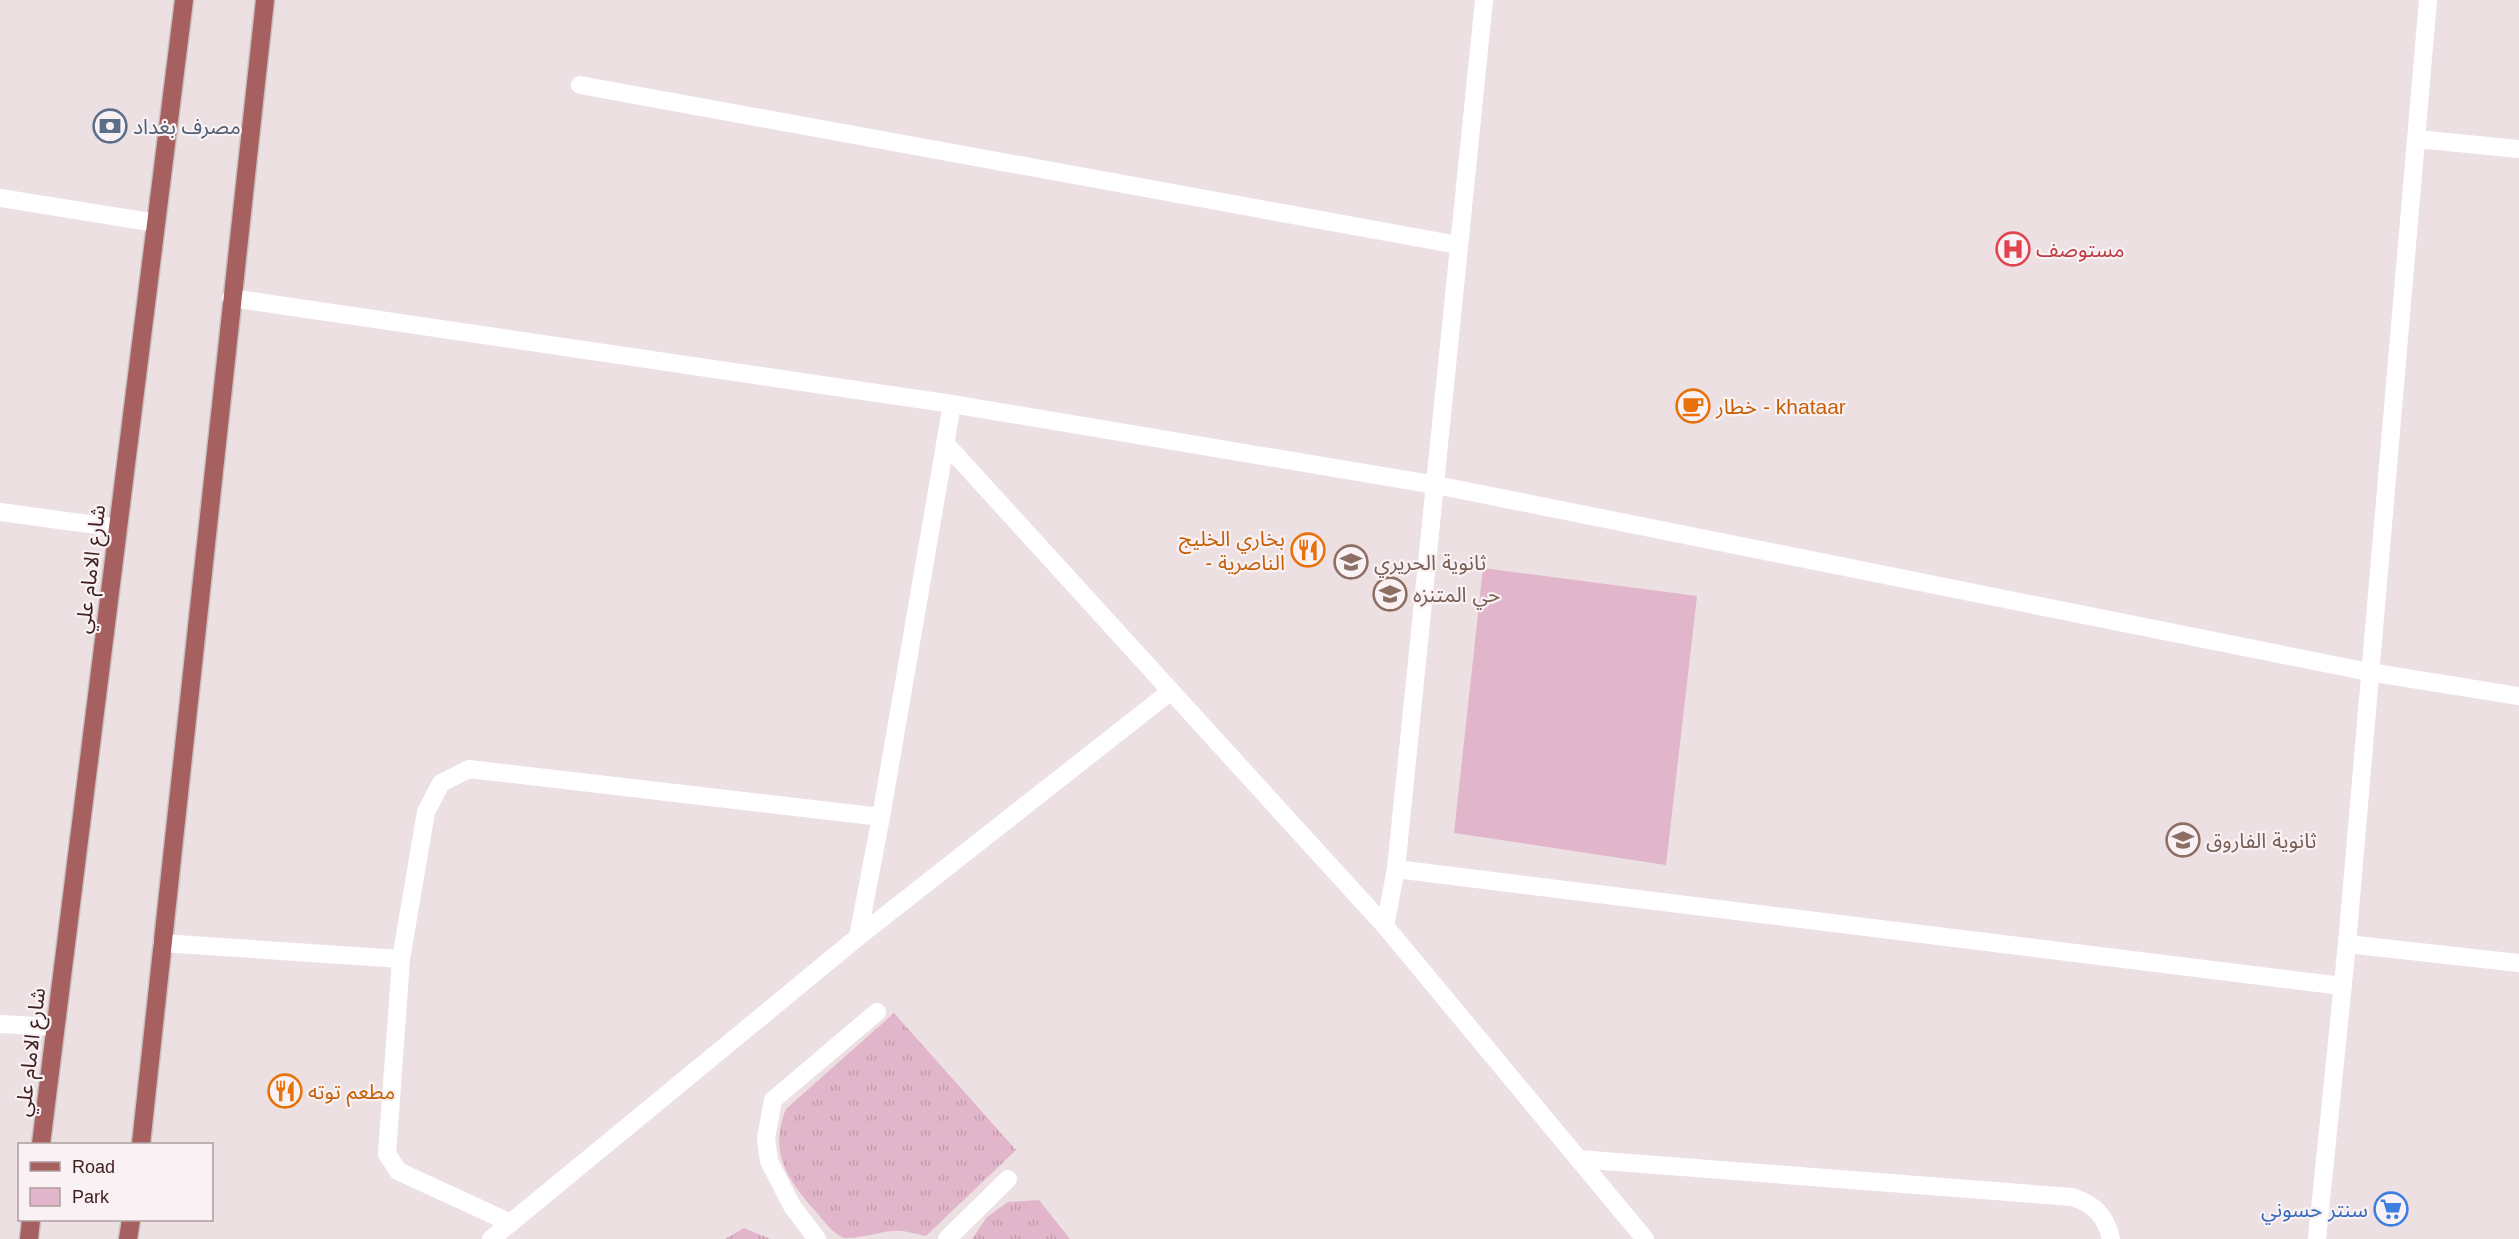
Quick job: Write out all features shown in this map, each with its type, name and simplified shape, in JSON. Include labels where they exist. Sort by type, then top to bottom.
[{"type":"main road","name":"شارع الامام علي","points":[[41,1143],[184,0]]},
{"type":"main road","points":[[141,1143],[265,0]]},
{"type":"main road","points":[[29,1239],[31,1221]]},
{"type":"main road","points":[[128,1239],[131,1221]]},
{"type":"main road","points":[[139,1221],[139,1239]]},
{"type":"street","points":[[1385,926],[1396,869],[1484,0]]},
{"type":"street","points":[[2317,1239],[2347,944],[2428,0]]},
{"type":"street","points":[[580,85],[1458,245]]},
{"type":"street","points":[[2417,140],[2519,149]]},
{"type":"street","points":[[0,198],[156,223]]},
{"type":"street","points":[[231,298],[952,404],[1436,485],[2369,672],[2519,696]]},
{"type":"street","points":[[858,937],[881,817],[952,404]]},
{"type":"street","points":[[945,442],[1385,926],[1645,1239]]},
{"type":"street","points":[[0,512],[118,528]]},
{"type":"street","points":[[491,1239],[858,937],[1171,691]]},
{"type":"street","points":[[511,1223],[398,1171],[387,1154],[401,959],[426,812],[441,783],[469,770],[881,817]]},
{"type":"street","points":[[1396,869],[2342,986]]},
{"type":"street","points":[[162,943],[401,959]]},
{"type":"street","points":[[2347,944],[2519,963]]},
{"type":"street","points":[[817,1239],[792,1206],[769,1161],[766,1138],[774,1100],[877,1012]]},
{"type":"street","points":[[0,1024],[55,1027]]},
{"type":"street","points":[[1578,1159],[2072,1197],[2086,1202],[2098,1211],[2107,1224],[2111,1239]]},
{"type":"street","points":[[947,1239],[1008,1179]]},
{"type":"green space","points":[[1483,568],[1697,596],[1666,865],[1454,833]]},
{"type":"green space","points":[[894,1013],[1016,1150],[926,1236],[897,1231],[844,1238],[826,1224],[790,1177],[780,1153],[781,1125],[786,1109]]},
{"type":"green space","points":[[1039,1200],[1070,1239],[972,1239],[987,1217],[1008,1202]]},
{"type":"green space","points":[[744,1228],[770,1239],[725,1239]]},
{"type":"place","name":"مصرف بغداد","points":[[110,126]]},
{"type":"place","name":"مستوصف","points":[[2013,249]]},
{"type":"place","name":"خطار - khataar","points":[[1693,406]]},
{"type":"place","name":"بخاري الخليج - الناصرية","points":[[1308,550]]},
{"type":"place","name":"ثانوية الحريري","points":[[1351,562]]},
{"type":"place","name":"حي المتنزه","points":[[1390,594]]},
{"type":"place","name":"ثانوية الفاروق","points":[[2183,840]]},
{"type":"place","name":"مطعم توته","points":[[285,1091]]},
{"type":"place","name":"سنتر حسوني","points":[[2391,1209]]}]
